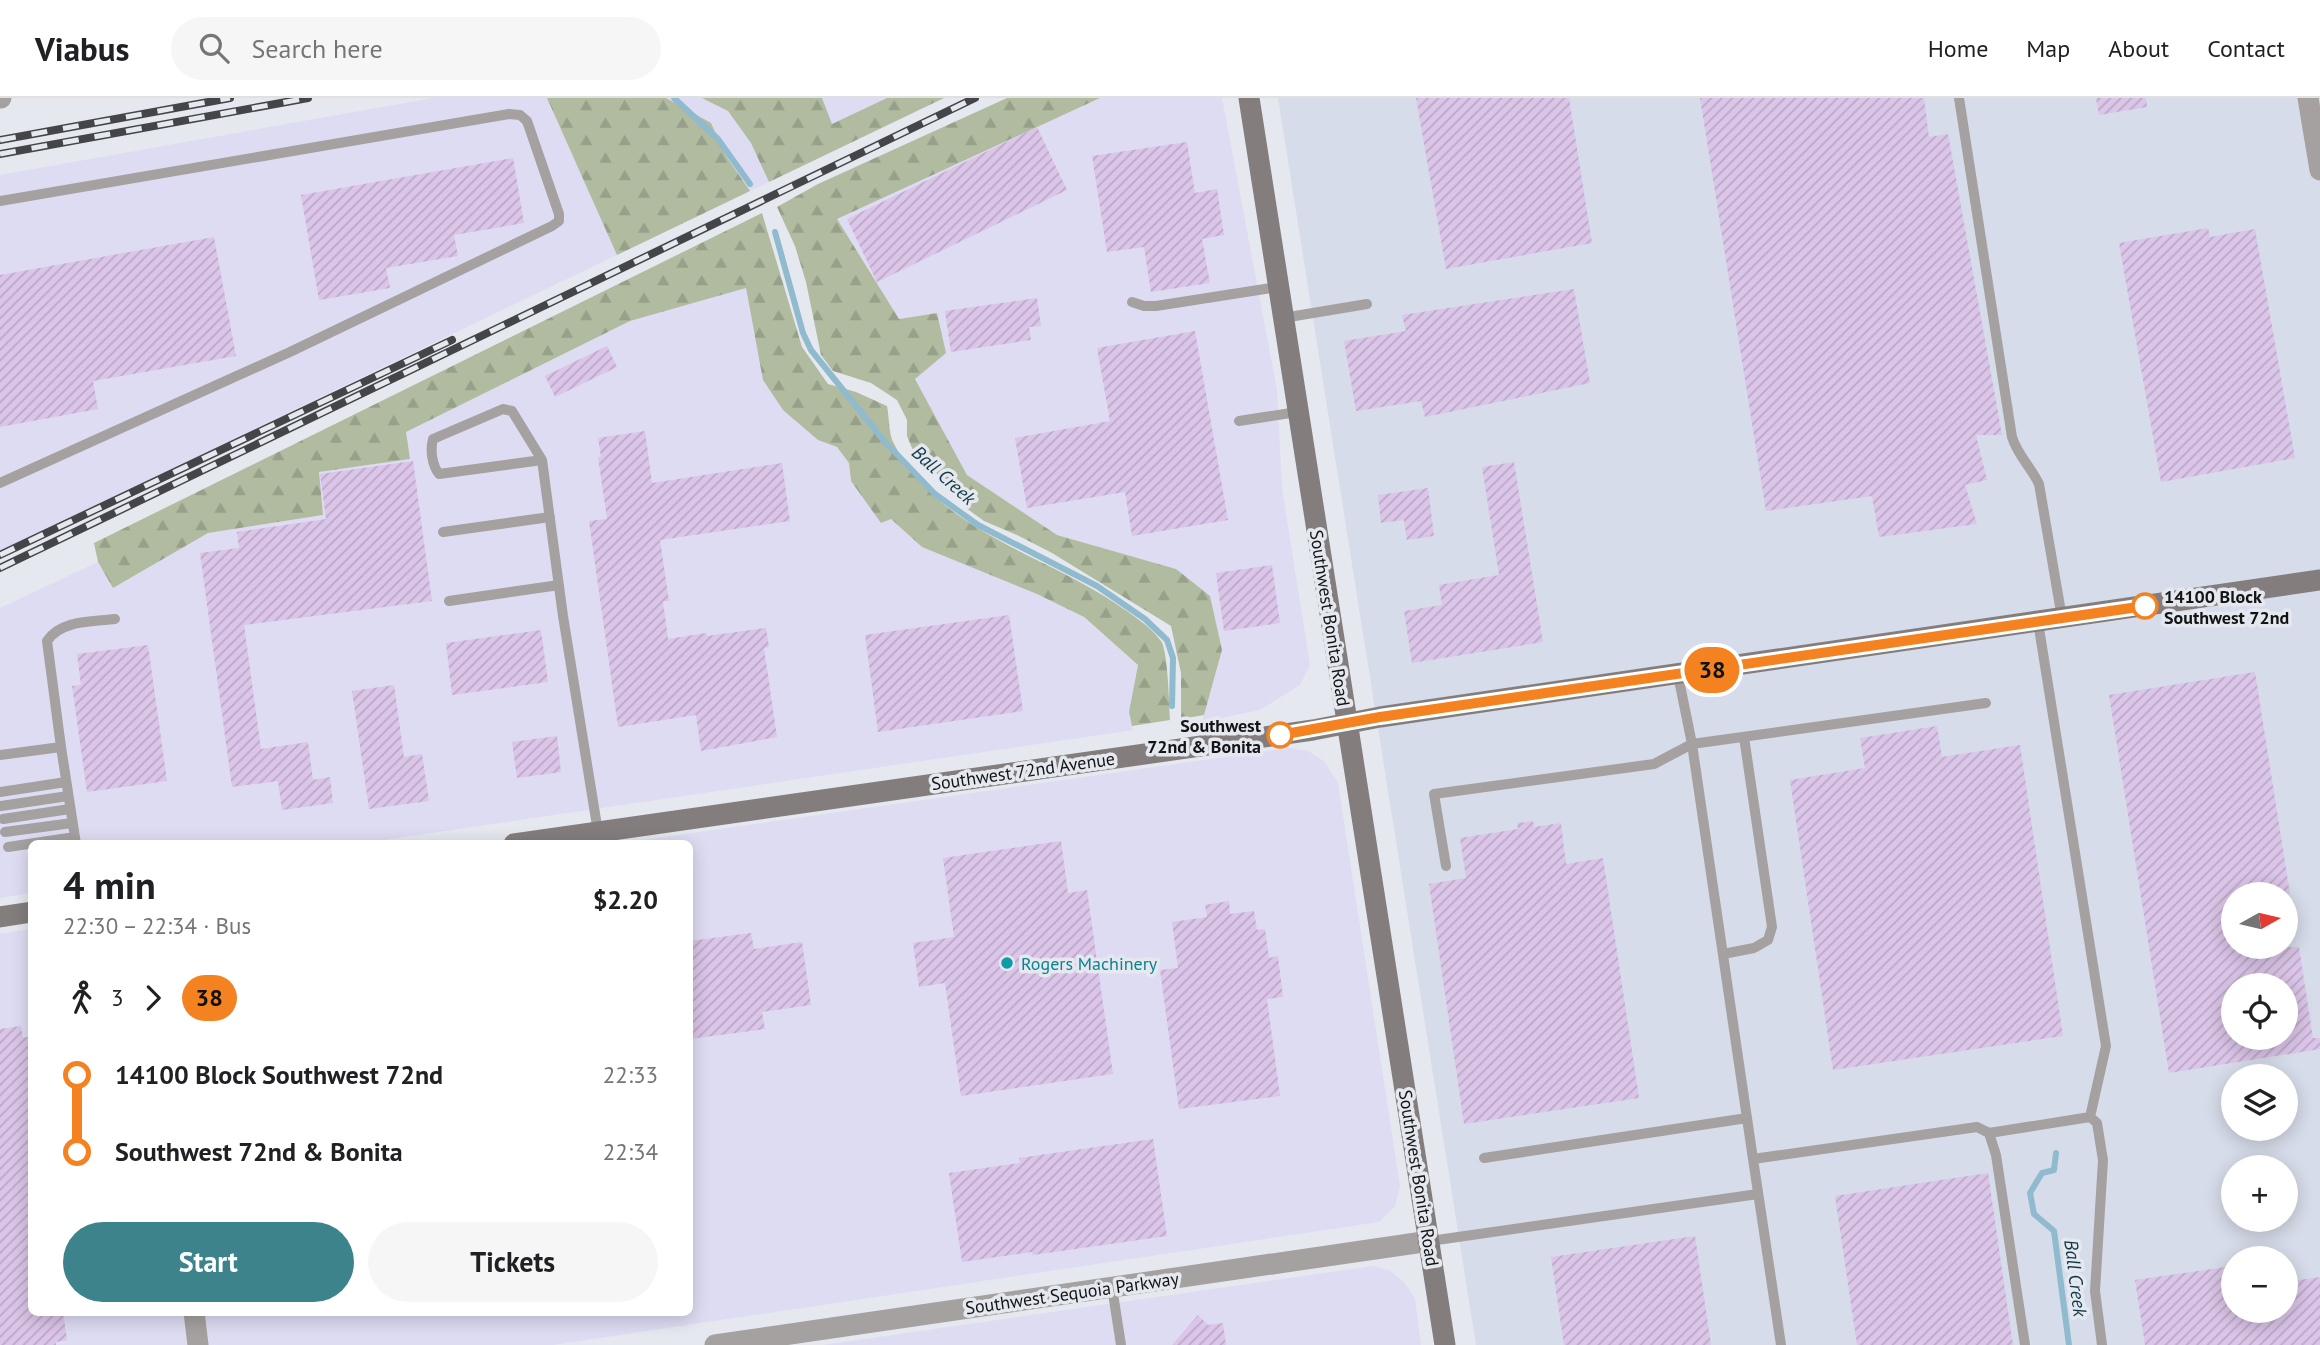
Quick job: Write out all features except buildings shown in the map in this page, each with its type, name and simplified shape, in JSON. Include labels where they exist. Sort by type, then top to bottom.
[{"type":"main road","name":"Southwest Bonita Road","points":[[1249,98],[1445,1345]]},
{"type":"main road","name":"Southwest 72nd Avenue","points":[[553,840],[2320,580]]},
{"type":"main road","points":[[0,917],[28,913]]},
{"type":"street","points":[[2308,98],[2320,170]]},
{"type":"street","name":"Southwest Sequoia Parkway","points":[[715,1345],[1430,1241]]},
{"type":"street","points":[[194,1316],[198,1345]]},
{"type":"lane","points":[[1959,98],[2012,438],[2017,453],[2031,467],[2039,484],[2062,618]]},
{"type":"lane","points":[[0,201],[509,114],[520,115],[527,121],[559,214],[559,221],[290,352],[0,484]]},
{"type":"lane","points":[[1132,302],[1156,306],[1278,287]]},
{"type":"lane","points":[[1283,318],[1367,304]]},
{"type":"lane","points":[[542,460],[439,474],[434,468],[431,447],[433,439],[503,409],[512,411],[542,460],[559,585],[601,835]]},
{"type":"lane","points":[[1239,421],[1297,412]]},
{"type":"lane","points":[[443,532],[550,517]]},
{"type":"lane","points":[[449,601],[559,585]]},
{"type":"lane","points":[[75,840],[47,641],[58,628],[115,619]]},
{"type":"lane","points":[[2038,622],[2106,1046],[2090,1117]]},
{"type":"lane","points":[[1678,675],[1692,744],[1781,1345]]},
{"type":"lane","points":[[1446,866],[1434,794],[1654,764],[1692,744],[1986,703]]},
{"type":"lane","points":[[1723,954],[1754,948],[1768,940],[1772,927],[1744,737]]},
{"type":"lane","points":[[0,755],[61,747]]},
{"type":"lane","points":[[0,792],[66,782]]},
{"type":"lane","points":[[1,806],[68,796]]},
{"type":"lane","points":[[3,819],[71,809]]},
{"type":"lane","points":[[5,832],[72,823]]},
{"type":"lane","points":[[8,847],[28,845]]},
{"type":"lane","points":[[1753,1159],[1977,1127],[1989,1133],[2090,1117],[2097,1123],[2103,1160],[2095,1291],[2102,1345]]},
{"type":"lane","points":[[1484,1158],[1747,1118]]},
{"type":"lane","points":[[1989,1133],[1996,1155],[2025,1345]]},
{"type":"lane","points":[[1430,1241],[1758,1194]]},
{"type":"lane","points":[[1112,1287],[1121,1345]]},
{"type":"shaded area","points":[[433,98],[944,98],[0,551],[0,175]]},
{"type":"shaded area","points":[[1100,98],[1222,98],[1277,390],[1282,488],[1310,665],[1300,685],[1260,710],[1202,722],[1222,650],[1176,569],[1057,535],[967,475],[915,379],[936,313],[899,319],[836,219]]},
{"type":"shaded area","points":[[1278,98],[2320,98],[2320,1345],[1476,1345]]},
{"type":"shaded area","points":[[746,288],[754,335],[818,440],[837,447],[849,463],[851,482],[922,547],[1037,594],[1083,617],[1138,665],[1129,712],[1133,730],[383,840],[28,840],[28,893],[0,898],[0,608],[98,562],[113,588],[208,533],[323,515],[318,472],[409,459],[406,432],[630,321]]},
{"type":"shaded area","points":[[1288,748],[1308,751],[1324,761],[1338,783],[1400,1186],[1395,1206],[1379,1222],[553,1345],[0,1345],[0,934],[28,929],[28,1316],[693,1316],[693,840],[643,840]]},
{"type":"shaded area","points":[[1373,1266],[1389,1270],[1405,1283],[1415,1299],[1421,1345],[823,1345]]},
{"type":"green space","points":[[547,98],[666,98],[711,123],[726,156],[750,191],[617,255]]},
{"type":"green space","points":[[702,98],[822,98],[832,124],[887,98],[944,98],[769,182],[751,143],[728,111]]},
{"type":"green space","points":[[1007,98],[1100,98],[837,219],[899,319],[937,313],[946,353],[915,379],[967,475],[1057,535],[1176,569],[1210,596],[1222,650],[1204,715],[1181,719],[1181,673],[1171,626],[1052,553],[984,521],[966,508],[953,488],[915,455],[907,436],[907,420],[897,400],[871,383],[833,371],[821,355],[806,282],[795,246],[777,207],[818,184]]},
{"type":"green space","points":[[762,213],[802,347],[828,384],[856,392],[887,406],[893,442],[912,472],[936,498],[963,519],[1085,585],[1127,611],[1151,630],[1161,641],[1165,655],[1170,720],[1132,726],[1129,712],[1138,665],[1084,617],[1037,594],[922,547],[891,519],[881,523],[851,481],[849,463],[837,447],[818,440],[783,410],[763,380],[746,288],[630,321],[406,432],[410,459],[319,472],[323,515],[208,533],[113,588],[98,562],[94,543]]},
{"type":"waterway","name":"Ball Creek","points":[[674,98],[718,139],[750,184]]},
{"type":"waterway","name":"Ball Creek","points":[[775,232],[803,333],[811,350],[885,442],[935,494],[978,525],[1097,586],[1145,619],[1167,640],[1173,658],[1172,706]]},
{"type":"waterway","name":"Ball Creek","points":[[2056,1153],[2054,1170],[2042,1173],[2030,1193],[2034,1214],[2054,1231],[2069,1345]]},
{"type":"railway","points":[[0,140],[230,98]]},
{"type":"railway","points":[[0,154],[308,98]]},
{"type":"railway","points":[[0,568],[975,98]]},
{"type":"railway","points":[[0,555],[452,340]]},
{"type":"bus line","name":"38","points":[[1280,735],[1380,717],[2145,606]]},
{"type":"place","name":"14100 Block Southwest 72nd","points":[[2145,606]]},
{"type":"place","name":"Southwest 72nd & Bonita","points":[[1280,735]]},
{"type":"place","name":"Rogers Machinery","points":[[1007,963]]}]
